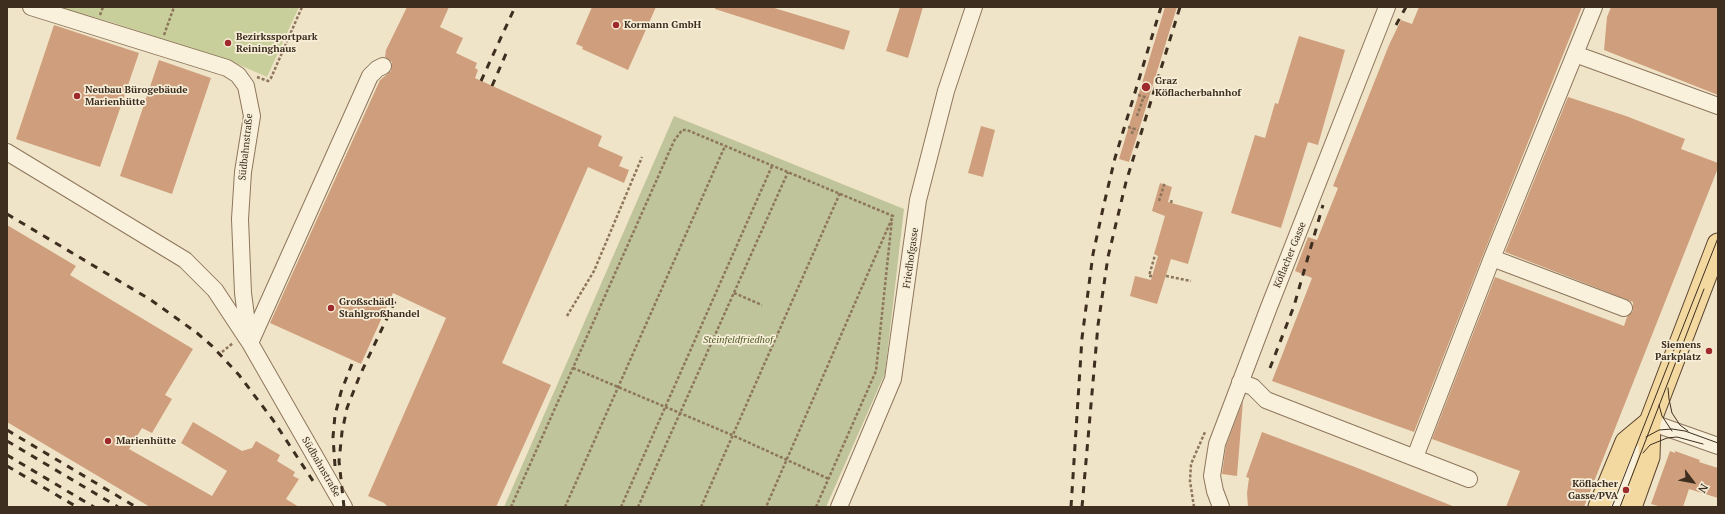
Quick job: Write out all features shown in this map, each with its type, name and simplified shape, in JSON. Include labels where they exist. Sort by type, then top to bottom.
[{"type":"main road","points":[[1631,507],[1649,457],[1650,422],[1718,244]]},
{"type":"main road","points":[[1599,507],[1626,442],[1650,422]]},
{"type":"street","name":"Südbahnstraße","points":[[31,7],[227,68],[238,75],[246,86],[252,116],[243,172],[240,219],[243,293],[250,343]]},
{"type":"street","name":"Friedhofgasse","points":[[839,506],[893,379],[918,200],[946,91],[974,7]]},
{"type":"street","name":"Köflacher Gasse","points":[[1221,507],[1215,491],[1212,476],[1217,444],[1387,7]]},
{"type":"street","points":[[1415,457],[1492,258],[1594,7]]},
{"type":"street","points":[[1575,54],[1718,106]]},
{"type":"street","points":[[250,343],[370,76],[377,69],[383,66]]},
{"type":"street","name":"Südbahnstraße","points":[[11,154],[185,260],[215,290],[250,343],[344,507]]},
{"type":"street","points":[[1492,258],[1624,308]]},
{"type":"street","points":[[1240,382],[1254,387],[1266,400],[1469,479]]},
{"type":"street","points":[[1616,507],[1650,422],[1718,446]]},
{"type":"path","points":[[161,41],[174,7]]},
{"type":"path","points":[[250,74],[268,81],[271,78],[302,7]]},
{"type":"path","points":[[1138,94],[1148,98]]},
{"type":"path","points":[[1137,116],[1144,96]]},
{"type":"path","points":[[1128,126],[1138,130]]},
{"type":"path","points":[[1132,134],[1133,128]]},
{"type":"path","points":[[511,507],[678,133],[682,130],[687,130],[840,193],[893,216],[892,217]]},
{"type":"path","points":[[566,507],[725,146]]},
{"type":"path","points":[[567,316],[594,271],[642,157]]},
{"type":"path","points":[[621,507],[772,166]]},
{"type":"path","points":[[638,507],[788,172]]},
{"type":"path","points":[[1159,201],[1165,182]]},
{"type":"path","points":[[701,507],[840,193]]},
{"type":"path","points":[[1171,203],[1172,199]]},
{"type":"path","points":[[766,507],[892,217]]},
{"type":"path","points":[[816,507],[876,371],[892,217]]},
{"type":"path","points":[[1152,276],[1149,276],[1156,255]]},
{"type":"path","points":[[1166,276],[1191,281]]},
{"type":"path","points":[[734,292],[762,305]]},
{"type":"path","points":[[573,368],[732,435],[829,479]]},
{"type":"green space","name":"Bezirkssportpark Reininghaus","points":[[58,7],[299,7],[267,77],[235,63],[111,22]]},
{"type":"green space","name":"Steinfeldfriedhof","points":[[674,116],[904,209],[885,373],[826,507],[504,507]]},
{"type":"building","points":[[407,7],[449,7],[440,27],[463,38],[456,53],[477,63],[475,68],[478,70],[475,78],[602,136],[598,146],[623,157],[619,166],[629,170],[624,183],[588,167],[502,363],[551,385],[496,507],[388,507],[384,503],[368,496],[446,318],[393,293],[361,364],[270,323],[380,80],[391,71],[392,62],[385,57],[386,50]]},
{"type":"building","name":"Kormann GmbH","points":[[592,7],[656,7],[628,70],[582,49],[583,47],[576,44]]},
{"type":"building","points":[[715,7],[771,7],[850,31],[844,50],[715,9]]},
{"type":"building","points":[[900,7],[923,7],[908,58],[886,51]]},
{"type":"building","points":[[1165,7],[1177,7],[1129,162],[1119,159]]},
{"type":"building","points":[[1419,7],[1582,7],[1414,432],[1272,381],[1312,278],[1295,271],[1308,237],[1317,240],[1338,188],[1333,186],[1389,45],[1401,20],[1412,24]]},
{"type":"building","points":[[1611,7],[1718,7],[1718,95],[1604,50],[1607,17]]},
{"type":"building","name":"Neubau Bürogebäude Marienhütte","points":[[54,25],[139,53],[100,167],[16,139]]},
{"type":"building","points":[[1299,36],[1345,50],[1318,145],[1308,142],[1281,228],[1231,213],[1255,135],[1265,138],[1275,103],[1278,104]]},
{"type":"building","points":[[159,60],[211,78],[172,194],[120,176]]},
{"type":"building","points":[[1568,97],[1626,116],[1685,139],[1681,149],[1718,163],[1718,168],[1584,507],[1506,507],[1520,471],[1432,439],[1495,277],[1624,326],[1627,317],[1633,311],[1633,302],[1505,252]]},
{"type":"building","points":[[981,126],[995,130],[983,177],[968,173]]},
{"type":"building","points":[[1160,183],[1172,187],[1168,202],[1203,212],[1188,264],[1171,259],[1157,304],[1130,296],[1135,276],[1151,280],[1158,256],[1154,254],[1165,216],[1152,211]]},
{"type":"building","points":[[7,225],[76,266],[70,275],[193,349],[165,395],[172,399],[152,433],[142,428],[129,449],[212,496],[227,471],[181,443],[193,422],[242,451],[252,448],[256,441],[280,455],[277,461],[295,472],[293,476],[299,479],[286,499],[299,507],[150,507],[7,422]]},
{"type":"building","points":[[1243,401],[1237,476],[1222,474],[1226,446]]},
{"type":"building","points":[[1262,432],[1455,507],[1248,507],[1247,493],[1249,478],[1246,477]]},
{"type":"building","points":[[1670,451],[1675,453],[1675,451],[1700,460],[1699,462],[1718,468],[1718,498],[1689,489],[1683,507],[1662,507],[1651,504]]},
{"type":"tram line","points":[[1612,507],[1718,238]]},
{"type":"tram line","points":[[1620,507],[1704,289]]},
{"type":"tram line","points":[[1668,388],[1672,413],[1680,425],[1688,431]]},
{"type":"tram line","points":[[1659,405],[1662,416],[1672,431]]},
{"type":"tram line","points":[[1646,437],[1659,430],[1672,429],[1685,431],[1718,443]]},
{"type":"tram line","points":[[1643,453],[1650,445],[1667,438],[1677,437],[1703,444]]},
{"type":"railway","points":[[481,81],[515,7]]},
{"type":"railway","points":[[1071,507],[1082,338],[1093,254],[1115,158],[1161,7]]},
{"type":"railway","points":[[1082,507],[1098,325],[1108,257],[1126,182],[1180,7]]},
{"type":"railway","points":[[1396,25],[1406,7]]},
{"type":"railway","points":[[492,86],[508,49]]},
{"type":"railway","points":[[1270,368],[1294,306],[1323,205]]},
{"type":"railway","points":[[7,214],[151,300],[197,333],[212,346],[239,375],[273,420],[313,481]]},
{"type":"railway","points":[[344,507],[339,461],[342,432],[347,408],[360,375],[398,295]]},
{"type":"railway","points":[[335,466],[333,437],[335,415],[341,392],[353,361]]},
{"type":"railway","points":[[7,430],[136,507]]},
{"type":"railway","points":[[7,441],[118,507]]},
{"type":"railway","points":[[7,455],[94,507]]},
{"type":"railway","points":[[7,466],[77,507]]},
{"type":"place","name":"Kormann GmbH","points":[[616,25]]},
{"type":"place","name":"Bezirkssportpark Reininghaus","points":[[228,43]]},
{"type":"place","name":"Graz Köflacherbahnhof","points":[[1146,87]]},
{"type":"place","name":"Neubau Bürogebäude Marienhütte","points":[[77,96]]},
{"type":"place","name":"Großschädl Stahlgroßhandel","points":[[331,308]]},
{"type":"place","name":"Siemens Parkplatz","points":[[1709,351]]},
{"type":"place","name":"Marienhütte","points":[[108,441]]},
{"type":"place","name":"Köflacher Gasse/PVA","points":[[1626,490]]}]
